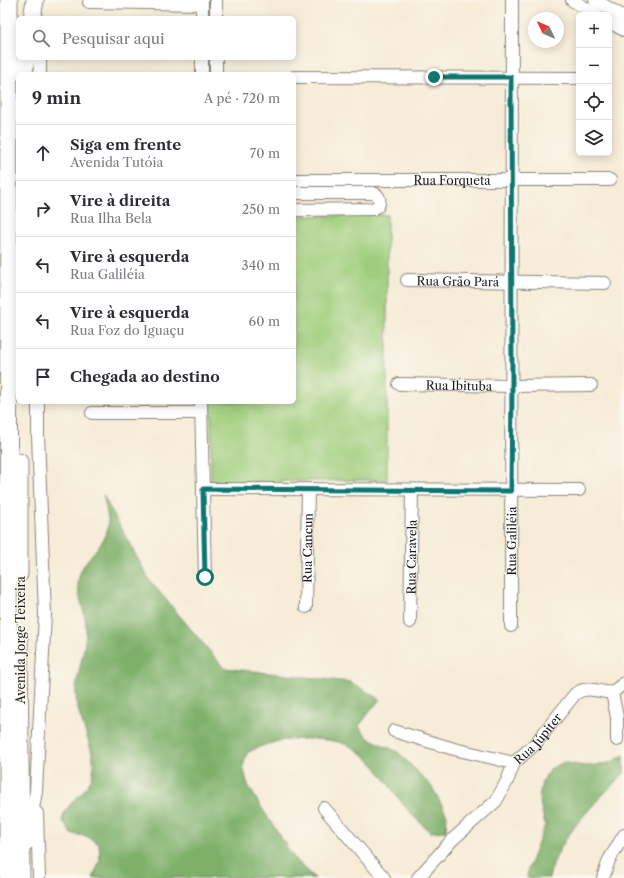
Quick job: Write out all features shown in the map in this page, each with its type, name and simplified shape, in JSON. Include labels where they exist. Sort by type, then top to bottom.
[{"type":"highway","points":[[9,0],[9,128],[19,876]]},
{"type":"highway","points":[[20,0],[20,16]]},
{"type":"highway","points":[[32,16],[35,0]]},
{"type":"highway","points":[[20,60],[20,72]]},
{"type":"highway","points":[[24,72],[26,60]]},
{"type":"highway","points":[[0,107],[9,128]]},
{"type":"highway","name":"Avenida Jorge Teixeira","points":[[19,404],[19,876]]},
{"type":"street","points":[[40,0],[40,16]]},
{"type":"street","points":[[216,0],[216,16]]},
{"type":"street","name":"Rua Galiléia","points":[[512,0],[512,626]]},
{"type":"street","points":[[572,0],[592,12]]},
{"type":"street","points":[[595,0],[624,17]]},
{"type":"street","points":[[90,2],[202,2],[202,16]]},
{"type":"street","points":[[612,24],[624,30]]},
{"type":"street","points":[[40,60],[40,72]]},
{"type":"street","points":[[202,60],[202,72]]},
{"type":"street","points":[[216,60],[216,72]]},
{"type":"street","points":[[296,77],[576,78]]},
{"type":"street","name":"Rua Forqueta","points":[[296,180],[610,180]]},
{"type":"street","points":[[296,193],[373,193],[378,196],[380,200],[378,206],[373,209],[296,210]]},
{"type":"street","name":"Rua Grão Pará","points":[[407,280],[605,283]]},
{"type":"street","name":"Rua Ibituba","points":[[399,384],[512,386],[591,385]]},
{"type":"street","points":[[38,404],[45,614],[36,791],[39,878]]},
{"type":"street","points":[[92,413],[201,408],[205,577]]},
{"type":"street","points":[[203,489],[376,489],[412,491],[579,490]]},
{"type":"street","name":"Rua Cancun","points":[[306,607],[308,490]]},
{"type":"street","name":"Rua Caravela","points":[[410,622],[412,491]]},
{"type":"street","points":[[617,740],[617,716],[612,693],[624,683]]},
{"type":"street","name":"Rua Júpiter","points":[[418,878],[452,840],[496,801],[508,781],[514,763],[535,744],[570,700],[580,690],[590,688],[612,693]]},
{"type":"street","points":[[394,731],[454,749],[514,763]]},
{"type":"street","points":[[19,876],[36,791]]},
{"type":"street","points":[[324,808],[384,878]]},
{"type":"street","points":[[603,878],[609,860],[624,835]]},
{"type":"green space","points":[[387,215],[387,480],[211,482],[211,404],[296,404],[296,216]]},
{"type":"green space","points":[[103,495],[150,581],[224,668],[350,682],[380,699],[359,726],[368,738],[398,752],[432,787],[447,815],[446,831],[430,832],[409,811],[369,760],[354,748],[342,743],[324,740],[298,739],[269,744],[247,753],[243,767],[248,785],[294,858],[315,878],[93,878],[100,860],[99,844],[86,836],[71,834],[62,820],[68,807],[91,780],[93,773],[92,754],[79,713],[76,693],[76,685],[86,638],[86,624],[79,595],[78,583],[79,575],[87,561],[106,535],[108,523]]},
{"type":"green space","points":[[624,755],[624,773],[579,821],[569,835],[553,863],[549,878],[527,878],[528,869],[545,825],[539,798],[542,782],[550,769],[564,762],[588,766],[602,765]]},
{"type":"route","points":[[205,577],[203,489],[511,491],[511,77],[434,77]]}]
